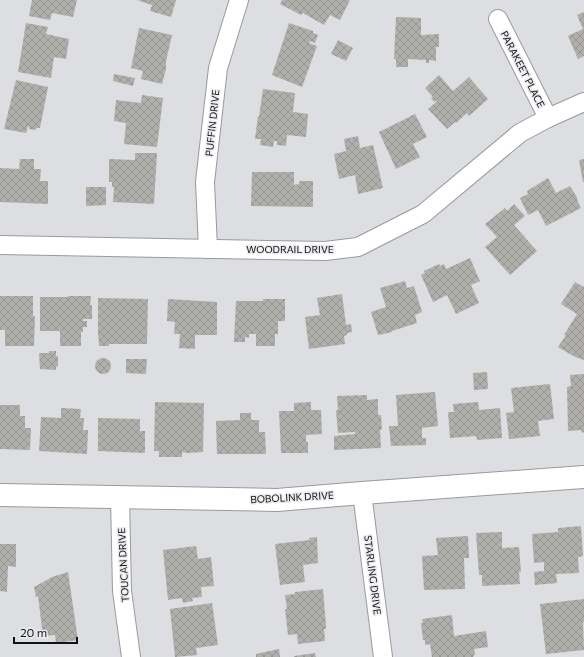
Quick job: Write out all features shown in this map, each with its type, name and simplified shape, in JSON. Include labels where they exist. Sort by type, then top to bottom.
[{"type":"street","name":"PUFFIN DRIVE","points":[[208,249],[205,182],[218,68],[239,0]]},
{"type":"street","name":"PARAKEET PLACE","points":[[498,19],[548,118]]},
{"type":"street","name":"WOODRAIL DRIVE","points":[[0,245],[325,251],[358,247],[423,214],[520,133],[548,118],[584,102]]},
{"type":"street","name":"BOBOLINK DRIVE","points":[[0,495],[277,500],[584,477]]},
{"type":"street","name":"STARLING DRIVE","points":[[362,493],[383,657]]},
{"type":"street","name":"TOUCAN DRIVE","points":[[120,497],[122,591],[131,657]]},
{"type":"building","points":[[32,0],[77,0],[73,17],[52,13],[50,20],[29,16]]},
{"type":"building","points":[[137,0],[176,0],[171,17],[150,11],[152,5]]},
{"type":"building","points":[[282,0],[350,0],[340,20],[330,15],[324,25],[303,13],[301,15],[280,4]]},
{"type":"building","points":[[584,12],[584,56],[578,59],[568,36],[583,29],[577,15]]},
{"type":"building","points":[[396,17],[421,18],[421,35],[439,34],[439,47],[436,47],[436,61],[429,60],[429,63],[426,63],[426,60],[408,59],[408,67],[396,67],[396,59],[394,59]]},
{"type":"building","points":[[26,23],[48,27],[46,34],[69,39],[66,59],[54,57],[51,78],[18,72]]},
{"type":"building","points":[[289,23],[313,31],[313,33],[318,35],[315,43],[310,41],[309,43],[317,46],[302,87],[272,75]]},
{"type":"building","points":[[139,28],[172,35],[162,84],[141,79],[143,71],[131,68]]},
{"type":"building","points":[[338,40],[353,48],[346,61],[331,54]]},
{"type":"building","points":[[114,74],[135,78],[133,86],[113,81]]},
{"type":"building","points":[[439,75],[453,91],[469,77],[488,99],[469,116],[467,113],[447,129],[428,109],[437,101],[436,100],[434,102],[431,98],[433,97],[425,88]]},
{"type":"building","points":[[16,80],[48,87],[40,128],[36,128],[36,130],[29,129],[28,126],[26,133],[4,129]]},
{"type":"building","points":[[263,89],[295,93],[293,112],[308,114],[306,137],[287,135],[286,146],[277,145],[277,141],[274,141],[273,147],[260,145],[261,139],[255,139]]},
{"type":"building","points":[[142,95],[163,98],[157,147],[124,144],[126,123],[114,121],[116,100],[141,103]]},
{"type":"building","points":[[415,114],[427,137],[413,144],[420,157],[396,169],[379,132]]},
{"type":"building","points":[[358,136],[360,148],[373,145],[383,188],[358,194],[355,175],[339,179],[334,154],[346,151],[344,139]]},
{"type":"building","points":[[135,153],[157,153],[154,204],[113,202],[114,187],[112,187],[112,182],[109,182],[109,159],[135,160]]},
{"type":"building","points":[[20,159],[34,159],[34,169],[41,169],[40,181],[48,181],[48,204],[0,202],[0,168],[19,169]]},
{"type":"building","points":[[584,159],[584,182],[583,182],[579,160]]},
{"type":"building","points":[[252,172],[294,172],[294,185],[299,184],[299,181],[313,181],[313,207],[251,206]]},
{"type":"building","points":[[548,178],[556,193],[570,186],[577,197],[581,208],[546,226],[538,210],[528,215],[520,198],[528,194],[527,191]]},
{"type":"building","points":[[86,187],[106,187],[106,205],[86,206]]},
{"type":"building","points":[[514,204],[525,216],[514,225],[537,251],[510,275],[485,247],[497,237],[485,224],[505,208],[507,211]]},
{"type":"building","points":[[470,258],[480,281],[471,285],[479,303],[456,314],[447,295],[433,302],[421,275],[425,273],[424,271],[439,264],[440,266],[444,264],[446,269]]},
{"type":"building","points":[[405,281],[407,288],[414,286],[422,312],[415,315],[417,323],[392,332],[378,335],[371,312],[386,307],[380,288]]},
{"type":"building","points":[[575,282],[584,287],[584,360],[575,357],[558,347],[577,314],[561,304]]},
{"type":"building","points":[[342,294],[346,325],[351,324],[352,332],[347,333],[347,335],[344,336],[345,344],[309,349],[305,317],[320,315],[317,298]]},
{"type":"building","points":[[0,296],[33,296],[33,316],[35,316],[34,346],[5,346],[5,330],[0,330]]},
{"type":"building","points":[[91,296],[90,305],[92,305],[92,319],[83,319],[83,321],[87,321],[87,327],[83,327],[83,332],[81,332],[81,346],[60,346],[60,331],[40,331],[40,297]]},
{"type":"building","points":[[98,298],[148,299],[147,344],[109,344],[109,346],[99,346]]},
{"type":"building","points":[[168,299],[217,302],[217,335],[195,335],[195,349],[179,348],[180,334],[174,334],[175,322],[167,321]]},
{"type":"building","points":[[263,299],[285,299],[285,321],[278,321],[278,334],[275,334],[275,346],[256,346],[256,334],[249,334],[249,338],[245,337],[245,342],[234,342],[236,301],[263,301]]},
{"type":"building","points":[[49,351],[56,351],[56,356],[58,356],[58,366],[56,367],[56,370],[40,369],[39,353],[49,353]]},
{"type":"building","points":[[103,358],[109,360],[111,366],[109,372],[103,374],[97,372],[95,366],[97,360]]},
{"type":"building","points":[[126,359],[147,359],[146,374],[126,373]]},
{"type":"building","points":[[487,372],[488,389],[474,390],[473,373]]},
{"type":"building","points":[[584,374],[584,432],[582,433],[581,430],[568,431],[567,387],[571,386],[570,375]]},
{"type":"building","points":[[550,384],[554,419],[538,421],[540,436],[509,439],[506,413],[514,412],[511,388]]},
{"type":"building","points":[[435,392],[438,426],[422,428],[422,438],[426,438],[426,445],[391,446],[389,426],[398,426],[396,395]]},
{"type":"building","points":[[367,395],[367,400],[378,399],[378,415],[381,415],[382,429],[380,430],[381,448],[334,450],[334,436],[355,434],[355,432],[338,433],[336,410],[338,410],[337,396]]},
{"type":"building","points":[[155,402],[204,403],[203,452],[182,452],[182,457],[159,457],[159,451],[154,451]]},
{"type":"building","points":[[311,402],[311,410],[321,410],[322,434],[306,435],[306,442],[308,442],[308,453],[281,453],[279,411],[294,411],[294,403]]},
{"type":"building","points":[[478,402],[479,410],[500,408],[502,438],[477,440],[476,436],[450,438],[448,412],[454,412],[453,404]]},
{"type":"building","points":[[0,405],[20,405],[20,416],[25,416],[25,428],[31,428],[30,450],[0,449]]},
{"type":"building","points":[[61,408],[81,409],[80,418],[84,418],[83,430],[88,430],[87,454],[39,451],[41,417],[61,418]]},
{"type":"building","points":[[240,413],[251,413],[251,420],[259,420],[259,432],[265,432],[266,454],[217,454],[216,421],[240,420]]},
{"type":"building","points":[[98,418],[140,419],[140,431],[145,431],[145,453],[98,451]]},
{"type":"building","points":[[581,526],[583,556],[578,557],[579,573],[556,574],[557,583],[535,585],[534,572],[544,571],[544,562],[534,563],[532,534],[558,532],[558,528]]},
{"type":"building","points":[[502,532],[502,548],[519,547],[521,572],[519,572],[520,584],[482,586],[482,575],[479,575],[476,533]]},
{"type":"building","points":[[468,536],[469,558],[464,558],[465,589],[424,590],[422,556],[438,555],[436,538]]},
{"type":"building","points":[[317,537],[318,563],[303,565],[305,582],[280,585],[275,544],[310,540],[309,538]]},
{"type":"building","points":[[0,544],[16,544],[16,567],[8,566],[7,592],[0,591]]},
{"type":"building","points":[[196,546],[198,559],[211,557],[214,586],[201,587],[202,597],[192,598],[193,601],[183,603],[182,598],[168,600],[163,550]]},
{"type":"building","points":[[68,572],[78,640],[56,643],[55,635],[43,636],[38,596],[36,597],[34,587],[52,577]]},
{"type":"building","points":[[323,589],[326,626],[326,629],[324,629],[325,641],[298,644],[297,634],[288,635],[285,595],[295,594],[295,592]]},
{"type":"building","points":[[584,599],[584,650],[546,654],[540,604]]},
{"type":"building","points":[[212,603],[218,645],[196,648],[197,655],[175,657],[170,609]]},
{"type":"building","points":[[452,615],[454,636],[486,631],[488,647],[474,649],[475,654],[473,657],[432,657],[430,644],[425,645],[425,640],[423,640],[422,619]]},
{"type":"building","points":[[279,649],[280,657],[256,657],[256,654]]},
{"type":"building","points":[[315,653],[316,657],[294,657],[294,656]]}]
